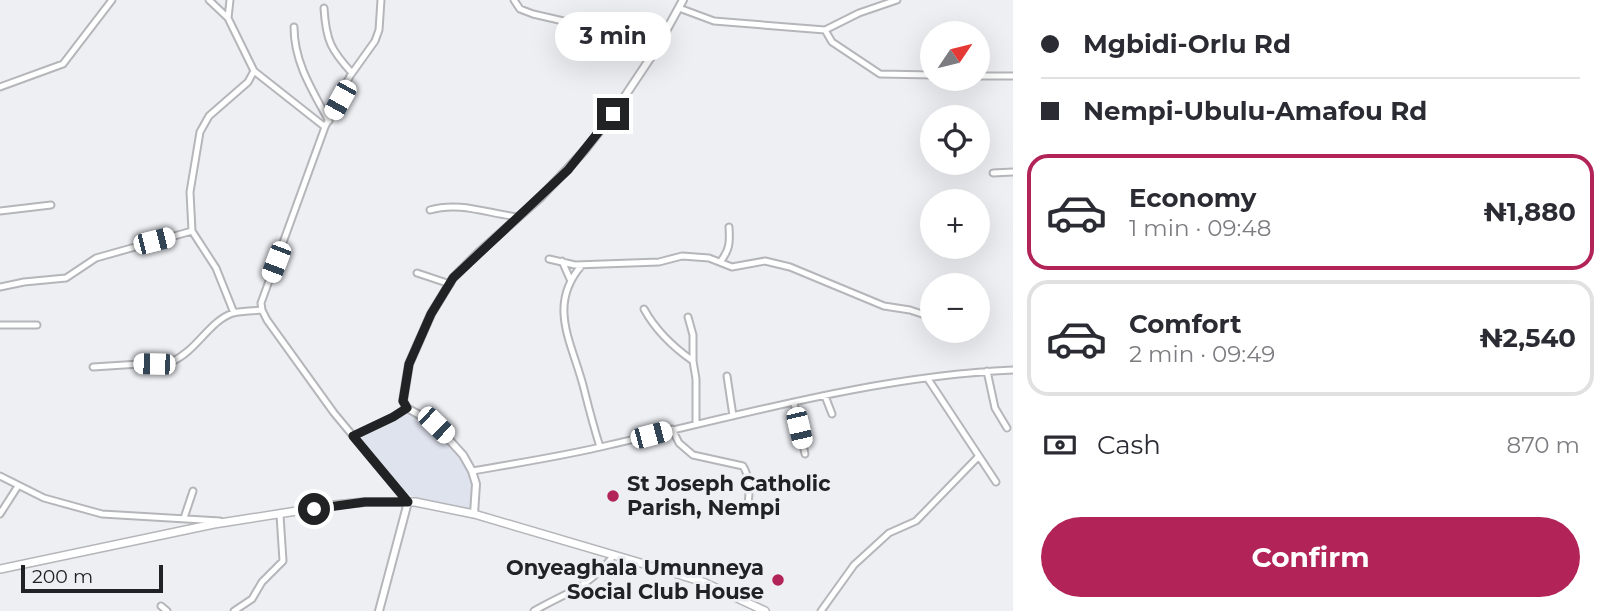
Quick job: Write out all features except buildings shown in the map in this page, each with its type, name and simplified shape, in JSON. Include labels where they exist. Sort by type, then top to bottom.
[{"type":"main road","points":[[0,569],[230,522],[365,502],[408,502],[474,514],[703,582],[765,611]]},
{"type":"street","points":[[0,87],[63,64],[112,0]]},
{"type":"street","points":[[209,0],[228,18],[254,71],[327,124]]},
{"type":"street","points":[[228,18],[230,0]]},
{"type":"street","points":[[379,611],[408,502],[334,414],[262,310],[261,303],[327,124],[352,73],[379,30],[380,0]]},
{"type":"street","points":[[514,0],[520,9],[533,14],[611,32],[655,51]]},
{"type":"street","points":[[474,514],[476,484],[472,471],[448,436],[434,423],[407,408],[403,401],[409,364],[431,314],[450,284],[478,253],[568,170],[613,114],[655,51],[683,0]]},
{"type":"street","points":[[679,8],[714,21],[825,30],[859,13],[897,0]]},
{"type":"street","points":[[324,8],[325,25],[332,51],[352,73]]},
{"type":"street","points":[[294,27],[299,63],[327,124]]},
{"type":"street","points":[[825,30],[832,42],[880,74],[920,75]]},
{"type":"street","points":[[234,313],[216,268],[192,231],[190,192],[200,132],[209,116],[248,82],[254,71]]},
{"type":"street","points":[[990,76],[1013,76]]},
{"type":"street","points":[[993,173],[1013,172]]},
{"type":"street","points":[[0,211],[51,205]]},
{"type":"street","points":[[430,210],[441,206],[461,205],[497,214],[519,216]]},
{"type":"street","points":[[720,262],[730,243],[729,227]]},
{"type":"street","points":[[0,288],[24,282],[66,278],[96,258],[192,231]]},
{"type":"street","points":[[549,259],[575,265],[659,262],[682,256],[709,258],[732,267],[765,261],[790,267],[884,306],[920,313]]},
{"type":"street","points":[[562,261],[570,279]]},
{"type":"street","points":[[583,264],[570,279],[565,296],[567,340],[600,447]]},
{"type":"street","points":[[417,273],[450,284]]},
{"type":"street","points":[[644,309],[662,335],[693,361]]},
{"type":"street","points":[[93,367],[171,362],[182,357],[218,322],[234,313],[262,310]]},
{"type":"street","points":[[688,317],[693,335],[696,424]]},
{"type":"street","points":[[0,325],[37,325]]},
{"type":"street","points":[[472,471],[600,447],[825,396],[928,379],[1013,370]]},
{"type":"street","points":[[987,371],[995,408],[1007,428]]},
{"type":"street","points":[[727,376],[733,416]]},
{"type":"street","points":[[928,379],[996,482]]},
{"type":"street","points":[[825,396],[832,414]]},
{"type":"street","points":[[794,403],[805,454]]},
{"type":"street","points":[[353,436],[407,408]]},
{"type":"street","points":[[672,429],[679,443],[693,455],[743,466],[749,483],[747,513]]},
{"type":"street","points":[[821,611],[854,565],[889,533],[916,521],[978,457]]},
{"type":"street","points":[[0,476],[44,498],[102,514],[230,522]]},
{"type":"street","points":[[0,514],[18,486]]},
{"type":"street","points":[[184,518],[192,491]]},
{"type":"street","points":[[234,611],[252,599],[262,582],[283,561],[280,515]]},
{"type":"street","points":[[534,611],[574,592],[599,574],[614,555]]},
{"type":"street","points":[[161,607],[167,611]]},
{"type":"shaded area","points":[[407,408],[436,425],[472,471],[476,488],[474,514],[411,496],[397,485],[356,434]]},
{"type":"place","name":"St Joseph Catholic Parish, Nempi","points":[[613,496]]},
{"type":"place","name":"Onyeaghala Umunneya Social Club House","points":[[778,580]]},
{"type":"route","points":[[314,509],[365,502],[408,502],[353,436],[407,408],[403,401],[409,364],[431,314],[453,278],[568,170],[613,114]]}]
